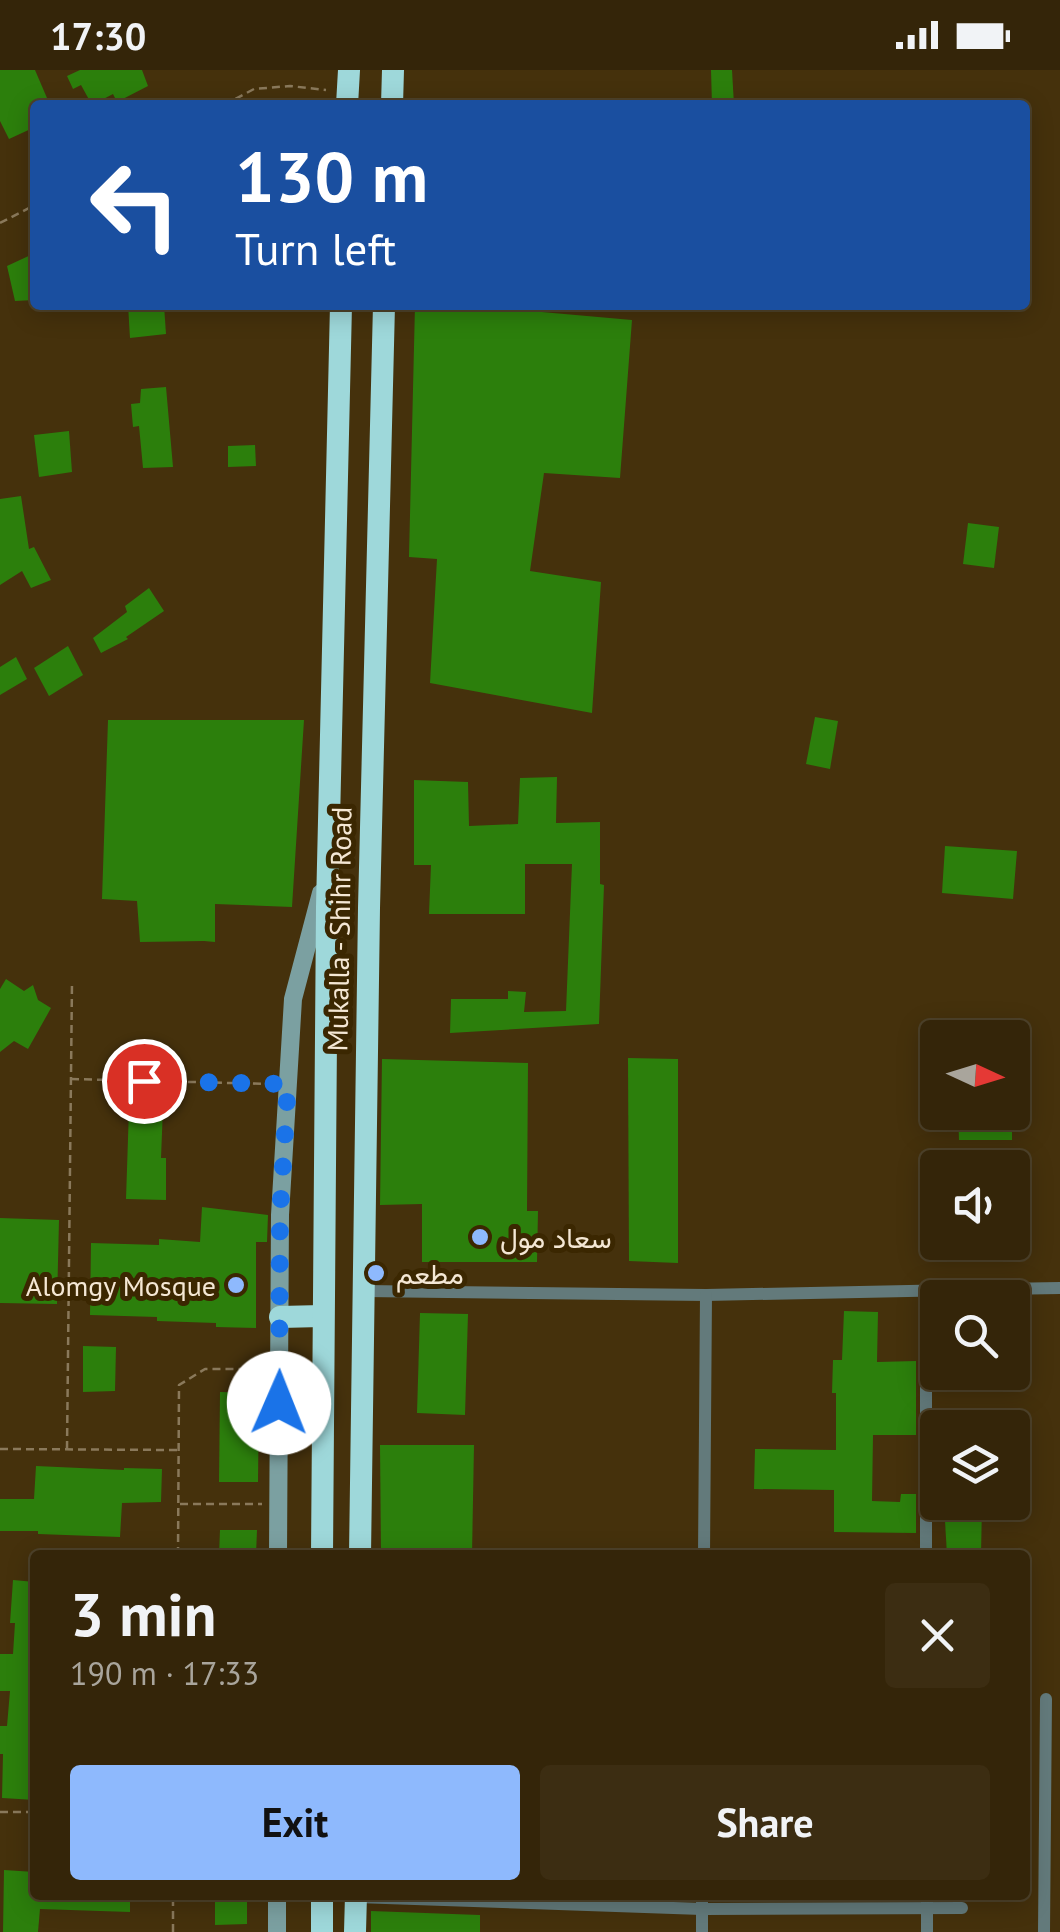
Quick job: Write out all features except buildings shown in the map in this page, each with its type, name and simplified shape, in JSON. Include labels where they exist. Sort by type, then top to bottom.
[{"type":"highway","points":[[392,100],[393,70]]},
{"type":"highway","name":"Mukalla - Shihr Road","points":[[322,1550],[326,907],[342,310]]},
{"type":"highway","name":"Mukalla - Shihr Road","points":[[360,1550],[368,908],[384,310]]},
{"type":"highway","points":[[326,907],[368,908]]},
{"type":"highway","points":[[322,1290],[364,1291]]},
{"type":"highway","points":[[280,1317],[322,1316]]},
{"type":"highway","points":[[322,1900],[322,1932]]},
{"type":"highway","points":[[356,1900],[356,1932]]},
{"type":"street","points":[[278,1550],[280,1214],[293,999],[327,868]]},
{"type":"street","points":[[1030,1288],[1060,1288]]},
{"type":"street","points":[[364,1291],[706,1295],[920,1290]]},
{"type":"street","points":[[704,1550],[706,1295]]},
{"type":"street","points":[[926,1390],[926,1550]]},
{"type":"street","points":[[1044,1932],[1053,1725],[1046,1699]]},
{"type":"street","points":[[277,1900],[277,1932]]},
{"type":"street","points":[[587,1900],[927,1902],[962,1908]]},
{"type":"street","points":[[702,1902],[702,1932]]},
{"type":"street","points":[[927,1902],[927,1932]]},
{"type":"path","points":[[233,100],[254,89],[348,89]]},
{"type":"path","points":[[0,223],[30,207]]},
{"type":"path","points":[[67,1450],[72,982]]},
{"type":"path","points":[[71,1080],[288,1084]]},
{"type":"path","points":[[178,1550],[180,1385],[205,1369],[280,1369]]},
{"type":"path","points":[[0,1449],[180,1450]]},
{"type":"path","points":[[179,1504],[278,1504]]},
{"type":"path","points":[[0,1812],[30,1812]]},
{"type":"path","points":[[172,1932],[173,1900]]},
{"type":"place","name":"سعاد مول","points":[[480,1237]]},
{"type":"place","name":"مطعم","points":[[376,1273]]},
{"type":"place","name":"Alomgy Mosque","points":[[236,1285]]},
{"type":"route","points":[[144,1081],[288,1084],[280,1214],[279,1403]]}]
